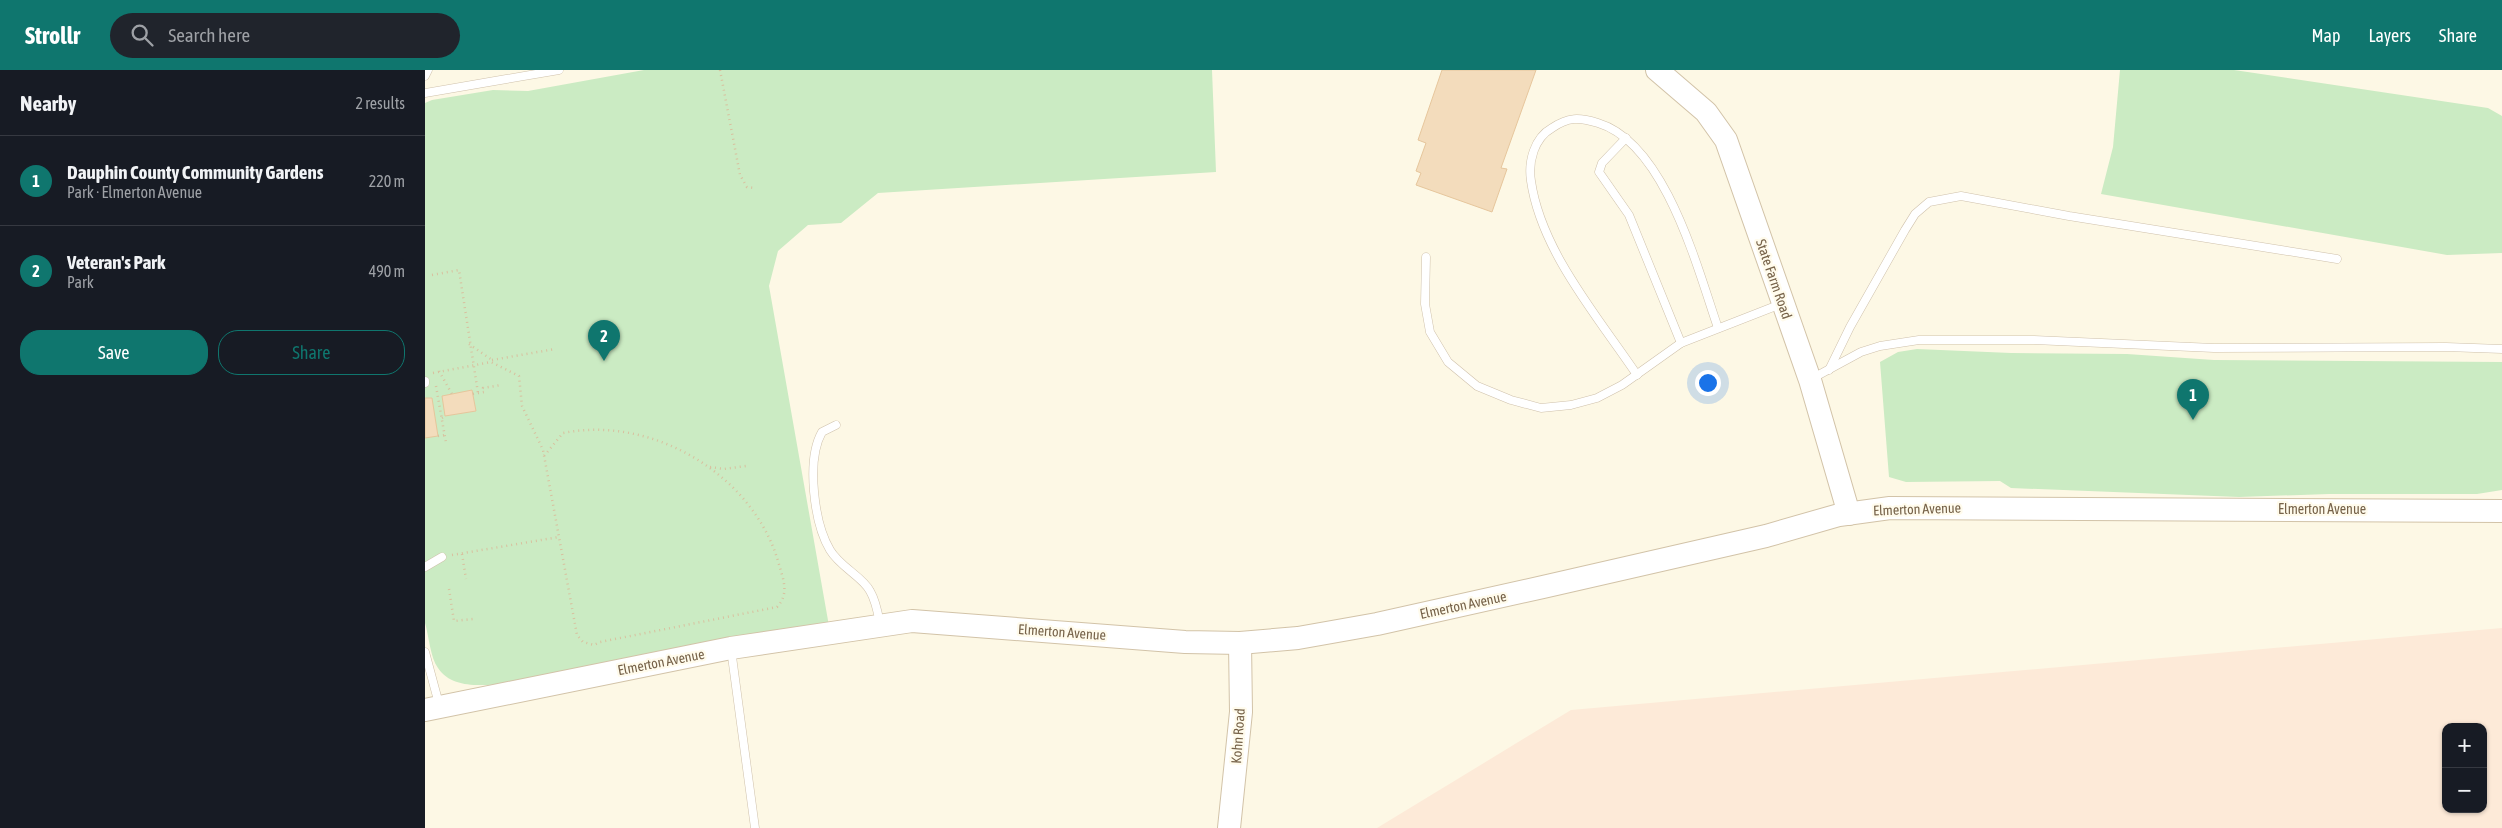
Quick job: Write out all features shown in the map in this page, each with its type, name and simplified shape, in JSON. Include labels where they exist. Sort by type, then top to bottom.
[{"type":"main road","name":"State Farm Road","points":[[1657,70],[1706,112],[1726,140],[1781,304],[1810,380],[1849,514]]},
{"type":"main road","name":"Elmerton Avenue","points":[[432,708],[731,648],[912,621],[1185,642],[1240,643],[1298,638],[1377,624],[1697,552],[1849,514],[1890,508],[2502,511]]},
{"type":"main road","name":"Kohn Road","points":[[1229,828],[1240,720],[1240,643]]},
{"type":"lane","points":[[425,76],[429,70]]},
{"type":"lane","points":[[425,93],[559,70]]},
{"type":"lane","points":[[1637,374],[1560,261],[1537,208],[1529,162],[1534,150],[1547,130],[1565,119],[1587,120],[1610,127],[1626,138],[1652,167],[1675,208],[1718,328]]},
{"type":"lane","points":[[1626,138],[1602,163],[1599,172],[1629,215],[1681,343]]},
{"type":"lane","points":[[1829,370],[1850,327],[1905,230],[1915,214],[1929,202],[1961,196],[2069,216],[2337,259]]},
{"type":"lane","points":[[1426,257],[1425,304],[1430,332],[1448,362],[1477,386],[1511,400],[1541,408],[1571,405],[1597,398],[1637,374],[1681,343],[1781,304]]},
{"type":"lane","points":[[1810,380],[1861,352],[1880,346],[1919,340],[2034,340],[2214,348],[2445,347],[2502,349]]},
{"type":"lane","points":[[836,425],[822,432],[815,454],[813,478],[822,532],[838,561],[870,589],[881,626]]},
{"type":"lane","points":[[425,566],[442,557]]},
{"type":"lane","points":[[731,648],[755,828]]},
{"type":"lane","points":[[425,652],[432,708]]},
{"type":"path","points":[[720,70],[740,175],[747,187],[755,188]]},
{"type":"path","points":[[432,275],[459,270],[478,393]]},
{"type":"path","points":[[469,344],[492,361],[519,376],[522,406],[543,450],[544,456],[577,635],[578,639],[591,645],[777,607],[783,600],[786,592],[777,556],[751,508],[737,492],[708,466],[667,444],[635,435],[609,431],[563,434],[544,456]]},
{"type":"path","points":[[425,382],[433,372],[555,349]]},
{"type":"path","points":[[439,371],[452,394]]},
{"type":"path","points":[[433,372],[446,444]]},
{"type":"path","points":[[473,394],[485,392],[483,388],[501,385]]},
{"type":"path","points":[[441,418],[446,416]]},
{"type":"path","points":[[436,424],[442,422]]},
{"type":"path","points":[[438,436],[445,435]]},
{"type":"path","points":[[708,466],[724,470],[746,466]]},
{"type":"path","points":[[442,557],[559,537]]},
{"type":"path","points":[[462,553],[466,579]]},
{"type":"path","points":[[449,589],[454,621],[473,619]]},
{"type":"shaded area","points":[[2502,628],[2502,828],[1377,828],[1571,710]]},
{"type":"green space","points":[[644,70],[1212,70],[1216,172],[878,193],[841,223],[808,225],[778,251],[769,286],[829,626],[514,683],[473,685],[453,681],[445,676],[435,663],[425,623],[425,103],[432,100],[493,90],[528,91]]},
{"type":"green space","points":[[2120,70],[2234,70],[2488,108],[2502,116],[2502,253],[2447,255],[2101,194],[2113,147]]},
{"type":"green space","points":[[1917,349],[2011,353],[2127,354],[2214,360],[2502,362],[2502,490],[2477,494],[2329,494],[2239,497],[2011,488],[2000,481],[1906,482],[1889,477],[1880,362],[1898,352]]},
{"type":"building","points":[[1442,70],[1536,70],[1501,168],[1507,169],[1492,212],[1416,185],[1421,173],[1416,171],[1426,143],[1418,140]]},
{"type":"building","points":[[472,390],[476,411],[445,416],[442,396]]},
{"type":"building","points":[[425,398],[432,398],[438,436],[425,438]]},
{"type":"place","name":"Veteran's Park","points":[[604,361]]},
{"type":"place","name":"Dauphin County Community Gardens","points":[[2193,420]]}]
